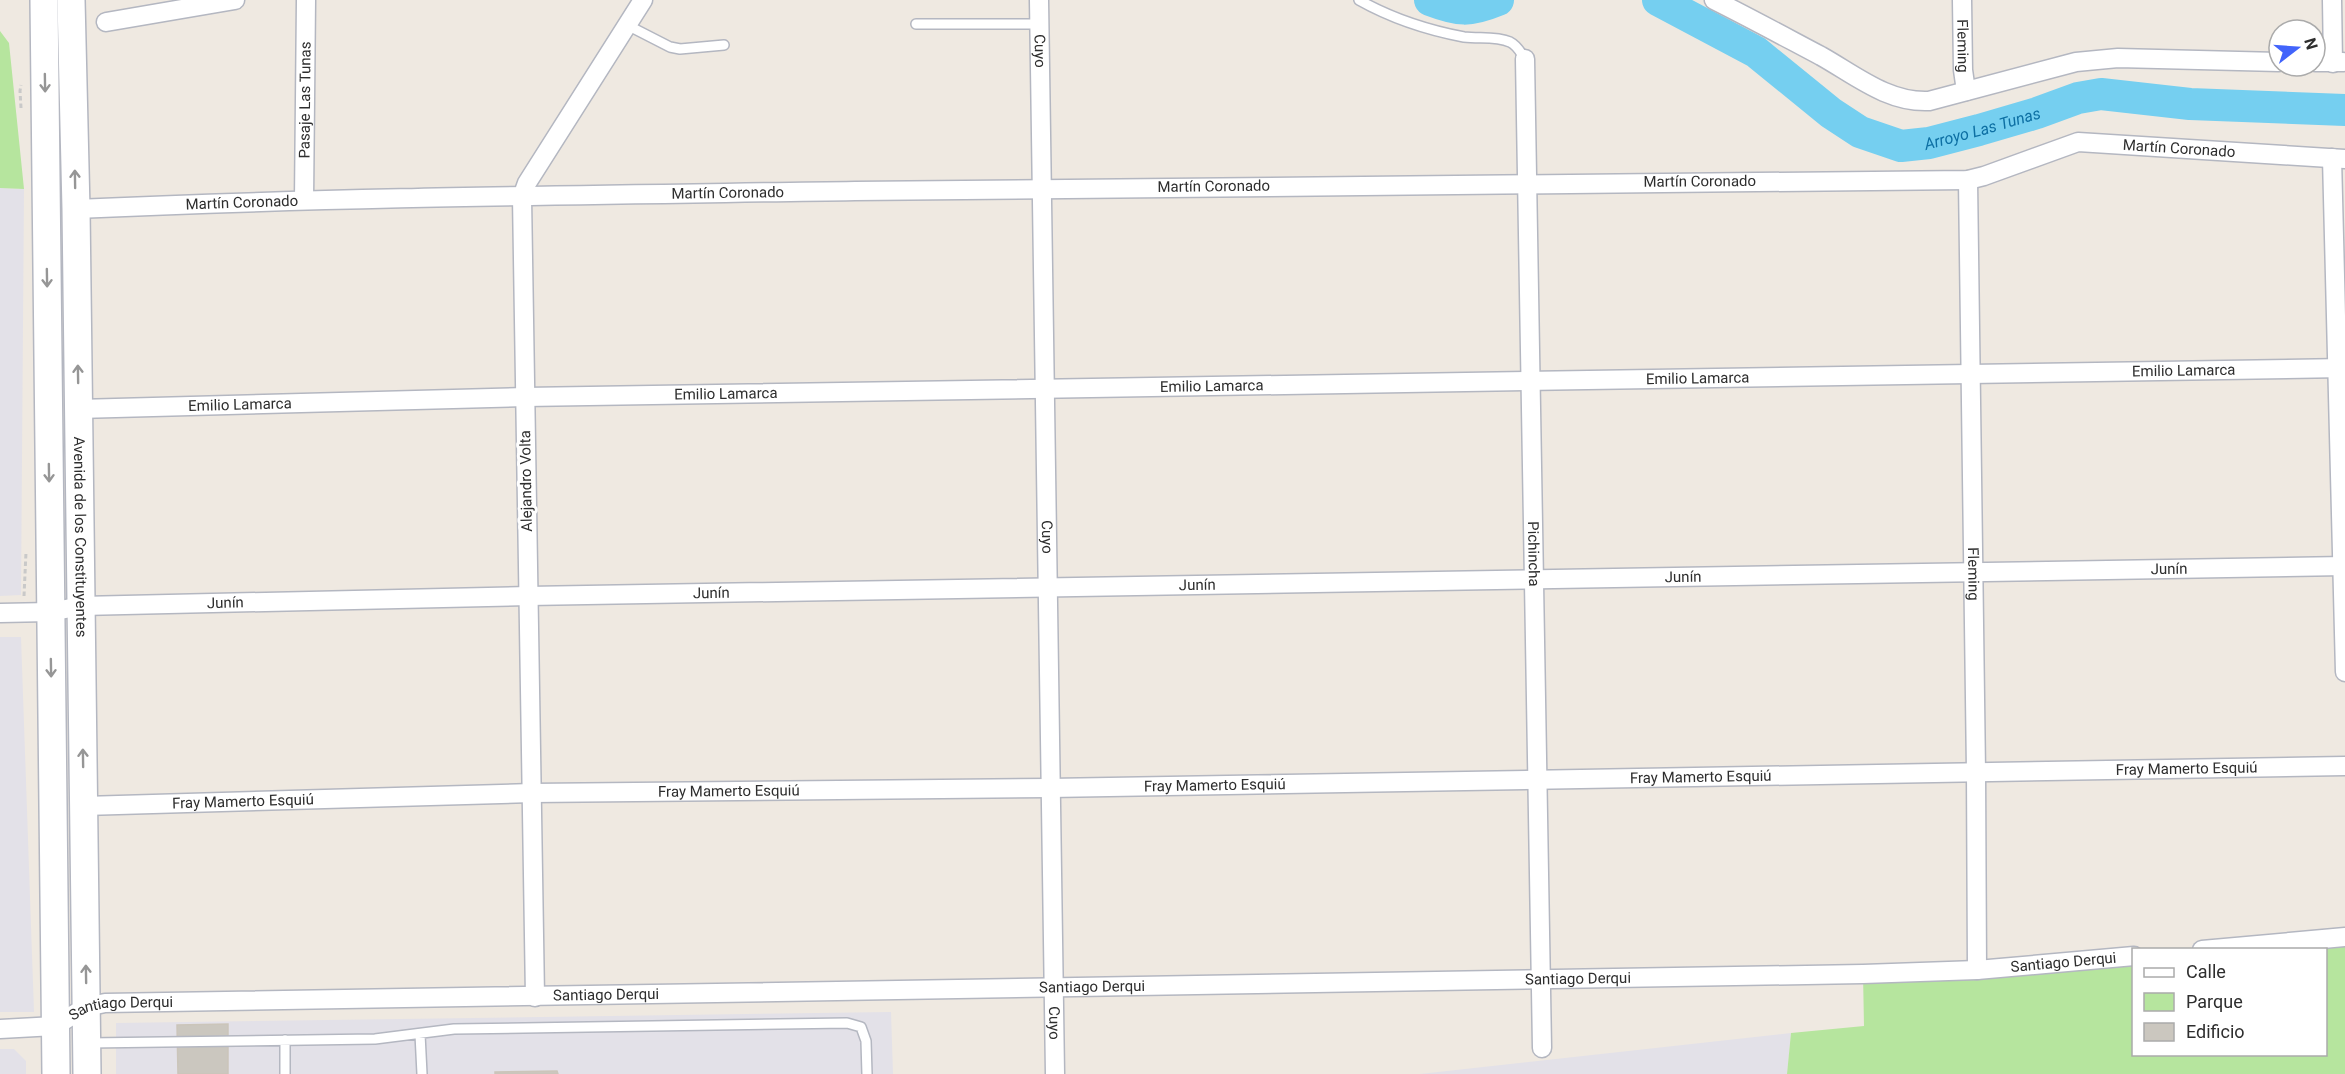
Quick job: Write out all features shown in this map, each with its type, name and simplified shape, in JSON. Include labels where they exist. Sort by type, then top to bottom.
[{"type":"main road","name":"Avenida de los Constituyentes","points":[[58,12],[76,209],[87,1074]]},
{"type":"main road","name":"Avenida de los Constituyentes","points":[[56,1074],[50,612],[58,12]]},
{"type":"street","points":[[106,22],[235,0]]},
{"type":"street","name":"Pasaje Las Tunas","points":[[304,200],[306,0]]},
{"type":"street","name":"Alejandro Volta","points":[[535,997],[522,196],[526,183],[643,0]]},
{"type":"street","name":"Cuyo","points":[[1039,0],[1055,1074]]},
{"type":"street","points":[[1714,0],[1879,90],[1898,98],[1916,101],[1929,101],[2076,62],[2118,58],[2267,62]]},
{"type":"street","name":"Fleming","points":[[1962,0],[1962,70],[1966,91]]},
{"type":"street","points":[[2331,62],[2332,0]]},
{"type":"street","name":"Pichincha","points":[[1525,59],[1542,1048]]},
{"type":"street","name":"Martín Coronado","points":[[76,209],[304,200],[522,196],[1526,181],[1968,180],[2078,142],[2338,159]]},
{"type":"street","points":[[2338,159],[2345,672]]},
{"type":"street","name":"Fleming","points":[[1968,180],[1977,969]]},
{"type":"street","name":"Emilio Lamarca","points":[[78,409],[525,397],[2342,368]]},
{"type":"street","name":"Junín","points":[[0,613],[50,612],[81,606],[528,596],[2344,566]]},
{"type":"street","name":"Fray Mamerto Esquiú","points":[[84,806],[532,794],[1050,788],[2345,766]]},
{"type":"street","points":[[2224,948],[2345,937]]},
{"type":"street","name":"Santiago Derqui","points":[[55,1026],[87,1007],[105,1003],[1851,974],[1977,969],[2132,956]]},
{"type":"street","points":[[0,1029],[55,1026]]},
{"type":"lane","points":[[1359,0],[1387,14],[1441,33],[1473,39],[1498,39],[1510,42],[1518,47],[1525,59]]},
{"type":"lane","points":[[627,24],[670,47],[680,49],[724,45]]},
{"type":"lane","points":[[916,24],[1039,24]]},
{"type":"lane","points":[[87,1043],[375,1039],[454,1029],[847,1023],[861,1028],[866,1041],[867,1074]]},
{"type":"lane","points":[[420,1034],[422,1074]]},
{"type":"lane","points":[[285,1040],[285,1074]]},
{"type":"shaded area","points":[[0,188],[24,189],[21,595],[0,596]]},
{"type":"shaded area","points":[[0,637],[21,637],[34,1012],[0,1012]]},
{"type":"shaded area","points":[[891,1012],[893,1074],[116,1074],[116,1023]]},
{"type":"shaded area","points":[[1791,1033],[1787,1074],[1420,1074]]},
{"type":"shaded area","points":[[0,1049],[14,1049],[26,1061],[26,1074],[0,1074]]},
{"type":"green space","points":[[0,31],[9,43],[24,189],[0,188]]},
{"type":"green space","points":[[2345,937],[2345,1074],[1787,1074],[1791,1033],[1864,1026],[1863,974],[2132,953],[2132,1056],[2327,1056],[2327,948],[2194,948]]},
{"type":"building","points":[[228,1024],[228,1074],[178,1074],[177,1025]]},
{"type":"building","points":[[557,1071],[558,1074],[495,1074],[495,1072]]},
{"type":"waterway","name":"Arroyo Las Tunas","points":[[1430,0],[1464,9],[1479,7],[1498,0]]},
{"type":"waterway","name":"Arroyo Las Tunas","points":[[1658,0],[1756,52],[1831,113],[1860,132],[1901,146],[1929,143],[2037,113],[2078,98],[2101,94],[2190,104],[2345,110]]}]
